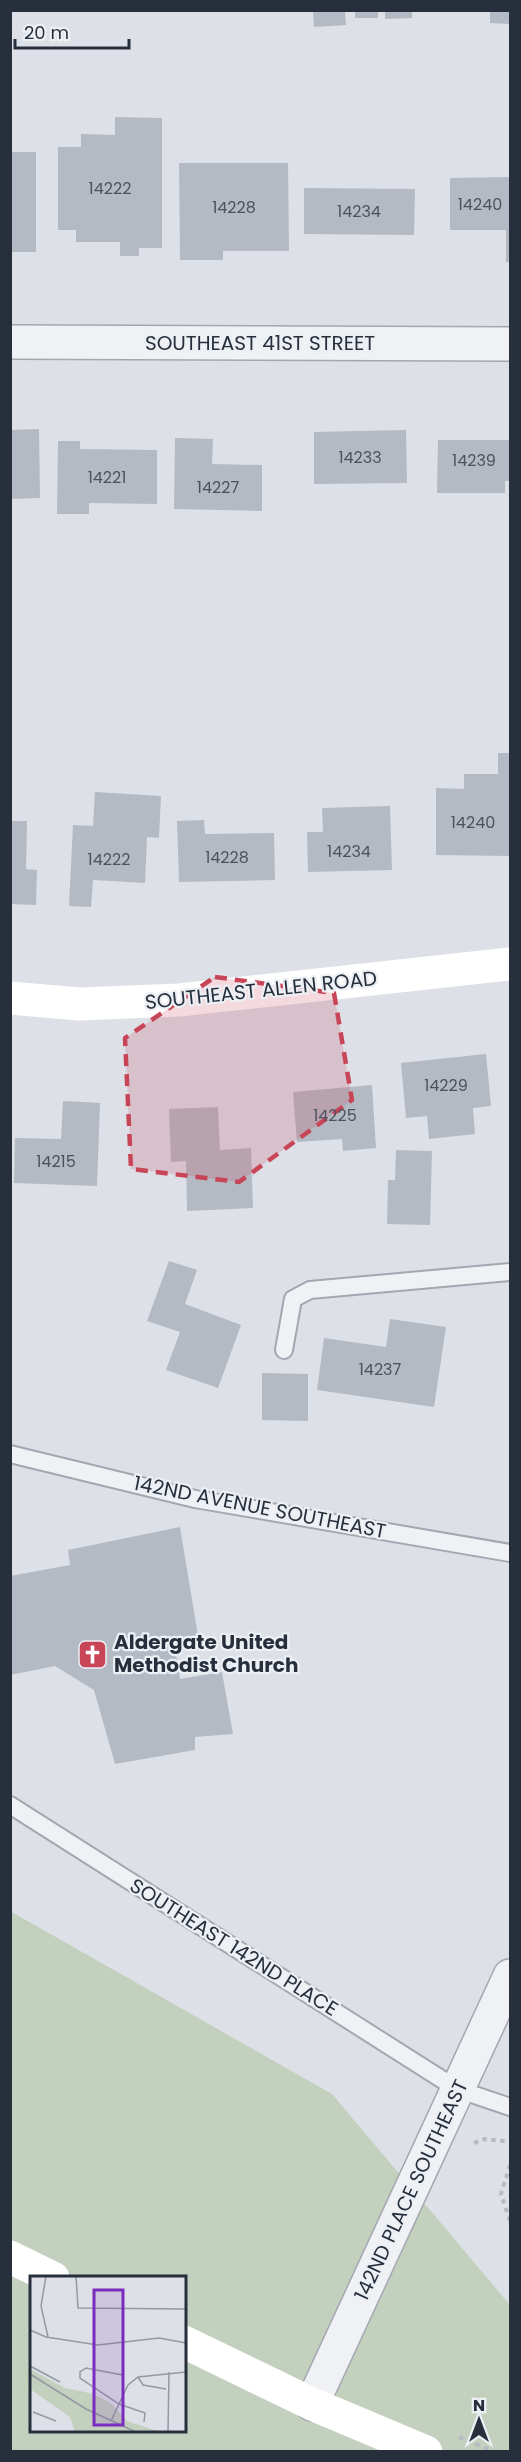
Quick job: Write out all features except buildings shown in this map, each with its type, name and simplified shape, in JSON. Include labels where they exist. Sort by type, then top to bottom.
[{"type":"street","name":"SOUTHEAST 41ST STREET","points":[[10,342],[510,344]]},
{"type":"street","name":"SOUTHEAST ALLEN ROAD","points":[[10,998],[79,1004],[179,1000],[510,964]]},
{"type":"street","name":"142ND PLACE SOUTHEAST","points":[[312,2404],[510,1976]]},
{"type":"street","points":[[10,2257],[51,2276]]},
{"type":"street","points":[[186,2343],[312,2404],[426,2451]]},
{"type":"lane","points":[[284,1350],[292,1299],[310,1290],[510,1272]]},
{"type":"lane","name":"142ND AVENUE SOUTHEAST","points":[[10,1454],[195,1499],[510,1553]]},
{"type":"lane","name":"SOUTHEAST 142ND PLACE","points":[[10,1805],[458,2089],[510,2107]]},
{"type":"path","points":[[469,2144],[484,2139],[510,2142]]},
{"type":"path","points":[[510,2165],[501,2194],[510,2221]]},
{"type":"highlighted area","points":[[215,977],[334,993],[352,1100],[239,1182],[131,1169],[125,1038]]},
{"type":"green space","points":[[10,1911],[332,2094],[510,2305],[510,2451],[11,2451]]},
{"type":"place","name":"Aldergate United Methodist Church","points":[[93,1654]]}]
